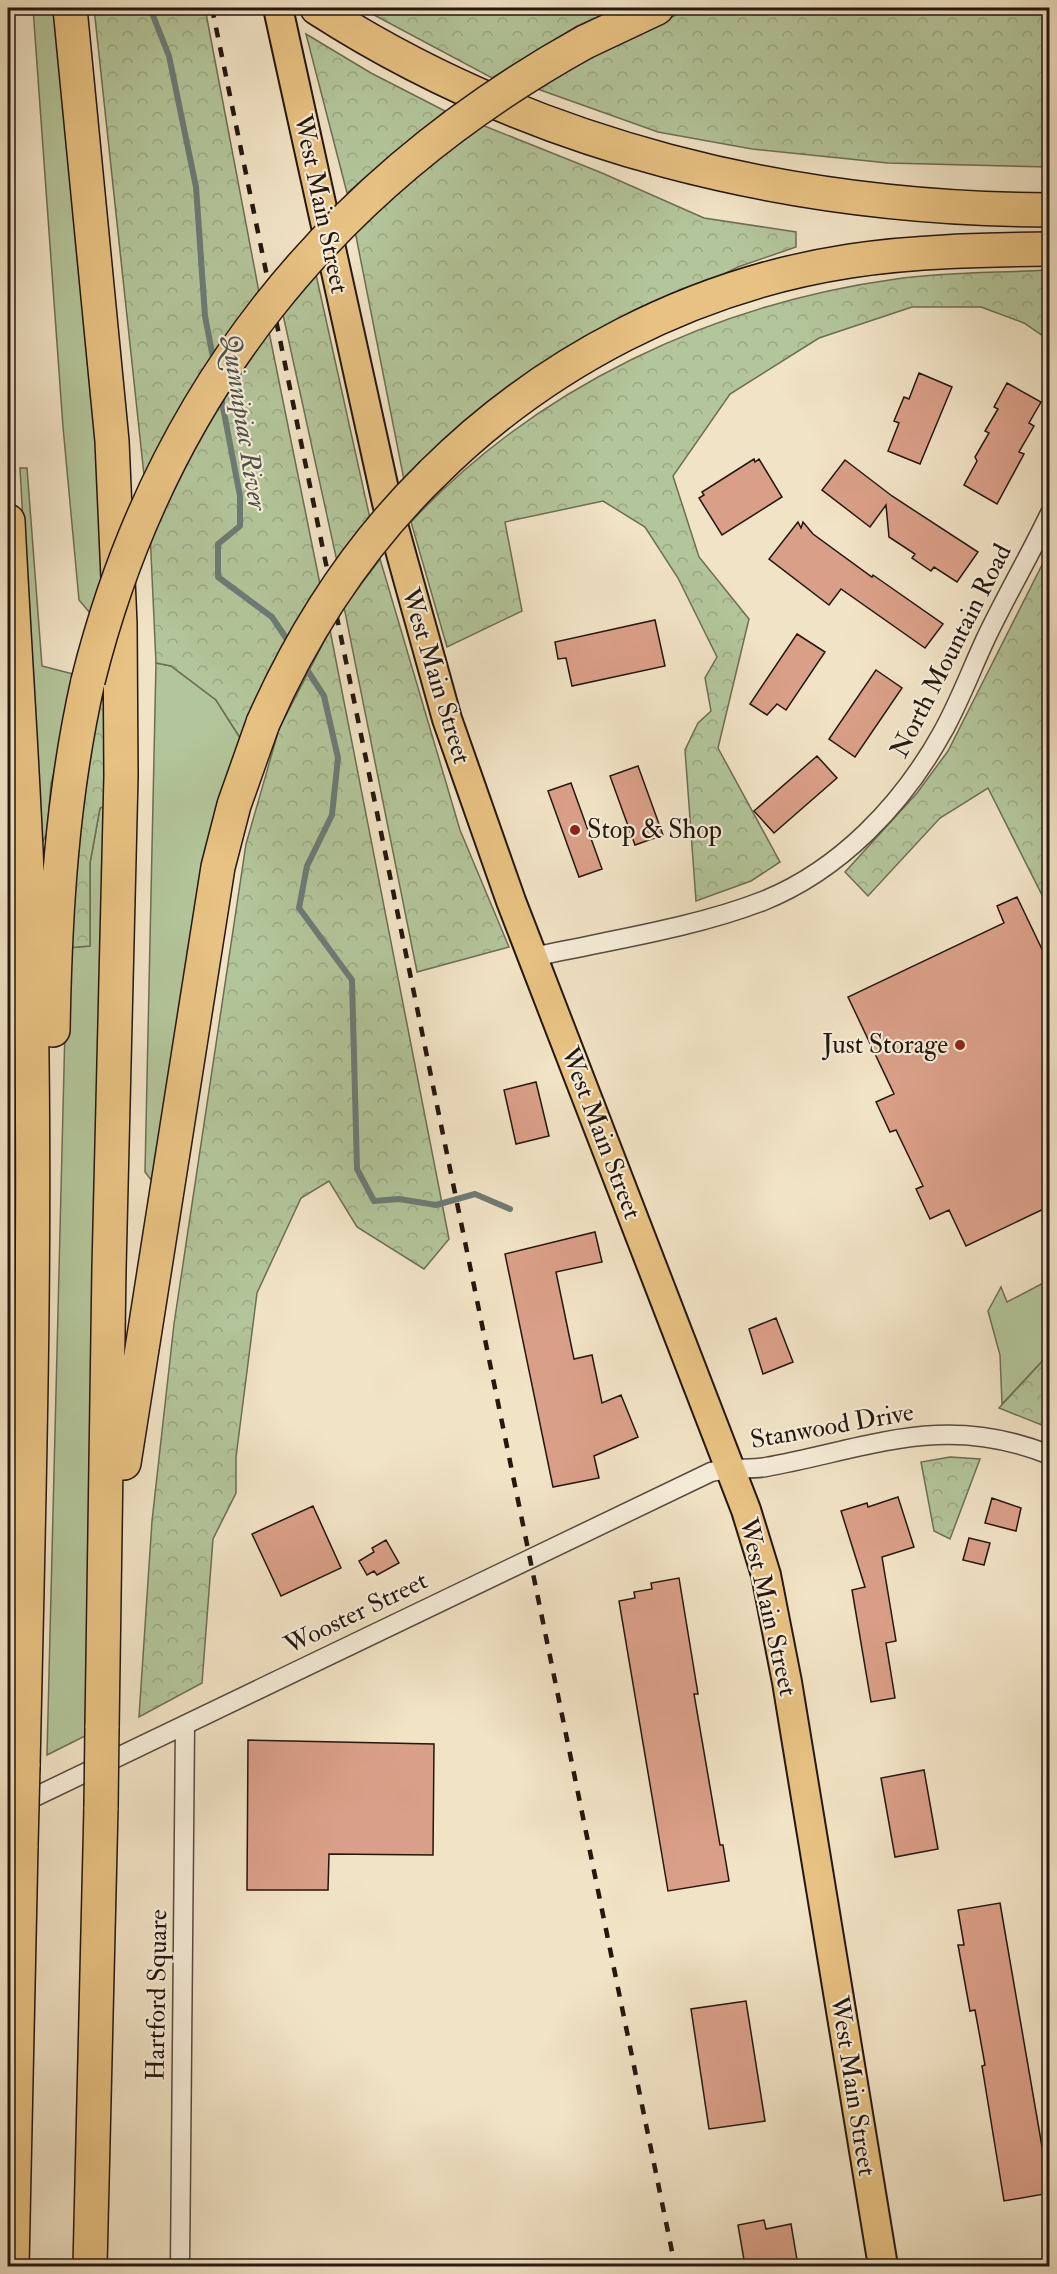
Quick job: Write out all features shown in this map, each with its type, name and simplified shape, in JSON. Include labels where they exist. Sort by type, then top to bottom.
[{"type":"highway","points":[[70,8],[112,441],[120,624],[121,776],[90,2266]]},
{"type":"highway","points":[[317,8],[386,48],[466,89],[560,129],[669,162],[773,185],[872,200],[969,208],[1050,210]]},
{"type":"highway","points":[[30,1456],[40,1411],[46,1351],[58,873],[67,790],[88,681],[117,584],[155,492],[209,392],[268,306],[333,231],[407,162],[483,104],[585,42],[657,8]]},
{"type":"highway","points":[[105,1631],[113,1586],[128,1434],[214,893],[234,805],[263,723],[291,664],[330,597],[385,524],[432,474],[504,411],[568,367],[636,329],[717,294],[770,278],[864,259],[958,250],[1050,249]]},
{"type":"highway","points":[[8,521],[30,950],[33,1106],[30,1456],[12,2266]]},
{"type":"highway","points":[[8,686],[19,746]]},
{"type":"main road","name":"West Main Street","points":[[278,8],[364,404],[413,602],[451,729],[533,957],[755,1537],[777,1624],[883,2266]]},
{"type":"street","name":"North Mountain Road","points":[[533,957],[724,914],[764,900],[823,868],[851,847],[900,797],[943,732],[986,639],[1050,513]]},
{"type":"street","name":"Stanwood Drive","points":[[730,1467],[764,1467],[873,1441],[930,1434],[989,1438],[1050,1455]]},
{"type":"street","name":"Wooster Street","points":[[8,1811],[694,1478],[730,1467]]},
{"type":"street","name":"Hartford Square","points":[[180,2266],[185,1725]]},
{"type":"green space","points":[[33,8],[53,8],[88,338],[106,565],[90,613],[79,600],[63,427]]},
{"type":"green space","points":[[94,8],[205,8],[259,292],[195,384],[144,475]]},
{"type":"green space","points":[[361,8],[619,8],[577,26],[492,78]]},
{"type":"green space","points":[[692,8],[1049,8],[1049,167],[888,163],[752,149],[658,132],[532,87],[591,53]]},
{"type":"green space","points":[[306,34],[371,73],[445,111],[347,193]]},
{"type":"green space","points":[[477,123],[602,173],[704,218],[796,232],[796,247],[738,267],[654,309],[405,485],[354,226]]},
{"type":"green space","points":[[315,270],[371,523],[338,566],[282,310]]},
{"type":"green space","points":[[1049,270],[1049,340],[1024,323],[981,307],[912,307],[819,338],[730,394],[673,476],[699,557],[749,619],[718,748],[780,862],[751,881],[696,901],[685,750],[698,723],[711,711],[705,678],[717,657],[678,578],[645,527],[603,501],[505,522],[522,611],[447,647],[411,522],[460,474],[514,431],[571,392],[632,359],[696,331],[761,309],[828,291],[896,279]]},
{"type":"green space","points":[[268,327],[321,589],[244,744],[216,700],[171,666],[156,663],[150,532],[186,457]]},
{"type":"green space","points":[[20,468],[27,468],[42,666],[73,674],[72,676],[76,677],[51,784],[47,833],[41,845]]},
{"type":"green space","points":[[1049,551],[1049,909],[988,788],[940,818],[868,896],[845,872],[917,793],[948,751]]},
{"type":"green space","points":[[380,559],[460,830],[509,947],[417,972],[344,607]]},
{"type":"green space","points":[[330,630],[449,1239],[424,1269],[357,1227],[329,1181],[301,1198],[257,1293],[236,1457],[236,1493],[213,1539],[202,1683],[139,1717],[152,1521],[174,1324],[246,844],[279,729]]},
{"type":"green space","points":[[156,663],[171,666],[216,700],[244,744],[152,1181],[145,1172]]},
{"type":"green space","points":[[99,684],[108,690],[110,804],[100,808],[90,863],[90,946],[67,948],[75,832]]},
{"type":"green space","points":[[110,804],[85,1736],[47,1755],[67,948],[90,946],[90,863],[100,808]]},
{"type":"green space","points":[[1049,1280],[1049,1354],[1002,1404],[1000,1355],[988,1311],[1001,1287],[1007,1302]]},
{"type":"green space","points":[[1049,1354],[1049,1428],[999,1408]]},
{"type":"green space","points":[[950,1457],[980,1459],[950,1539],[934,1531],[921,1462]]},
{"type":"building","points":[[919,373],[952,387],[920,464],[888,451],[899,423],[894,421],[904,397],[909,399]]},
{"type":"building","points":[[1007,383],[1041,402],[1029,423],[1034,426],[1019,452],[1024,454],[997,504],[964,485],[977,461],[975,457],[989,433],[985,431],[998,409],[994,407]]},
{"type":"building","points":[[754,459],[755,462],[759,459],[782,497],[722,535],[699,498],[704,495],[702,492]]},
{"type":"building","points":[[845,460],[892,496],[978,552],[957,582],[934,567],[931,571],[912,558],[915,554],[889,537],[886,505],[870,527],[822,490]]},
{"type":"building","points":[[798,522],[801,528],[803,522],[813,534],[872,577],[873,575],[943,624],[925,648],[841,589],[829,605],[769,559]]},
{"type":"building","points":[[655,620],[665,666],[572,686],[566,658],[558,659],[555,642]]},
{"type":"building","points":[[797,634],[825,652],[786,710],[777,704],[767,715],[750,704]]},
{"type":"building","points":[[876,670],[902,688],[855,757],[829,739]]},
{"type":"building","points":[[817,756],[837,778],[774,833],[754,811]]},
{"type":"building","points":[[638,766],[663,835],[635,845],[610,776]]},
{"type":"building","name":"Stop & Shop","points":[[571,783],[602,869],[579,877],[548,791]]},
{"type":"building","name":"Just Storage","points":[[1017,897],[1050,966],[1050,1206],[966,1246],[949,1210],[930,1219],[916,1189],[923,1186],[896,1130],[890,1132],[876,1102],[894,1094],[848,997],[1004,923],[997,906]]},
{"type":"building","points":[[536,1082],[549,1136],[516,1144],[504,1090]]},
{"type":"building","points":[[595,1232],[602,1262],[556,1272],[574,1359],[592,1355],[602,1403],[621,1395],[638,1437],[594,1456],[599,1478],[553,1487],[505,1254]]},
{"type":"building","points":[[776,1318],[793,1362],[763,1374],[749,1329]]},
{"type":"building","points":[[898,1497],[914,1547],[882,1557],[896,1641],[886,1643],[895,1698],[871,1702],[852,1590],[865,1587],[841,1511],[867,1503],[868,1507]]},
{"type":"building","points":[[992,1498],[1021,1508],[1016,1531],[985,1523]]},
{"type":"building","points":[[313,1506],[341,1568],[281,1596],[252,1534]]},
{"type":"building","points":[[969,1538],[990,1543],[984,1565],[963,1560]]},
{"type":"building","points":[[386,1540],[399,1563],[377,1575],[374,1571],[367,1575],[359,1561],[374,1552],[372,1548]]},
{"type":"building","points":[[679,1578],[698,1694],[694,1694],[720,1845],[723,1845],[729,1881],[668,1891],[619,1601],[635,1598],[634,1592],[652,1589],[651,1583]]},
{"type":"building","points":[[248,1740],[434,1744],[433,1855],[329,1854],[328,1890],[247,1890]]},
{"type":"building","points":[[924,1770],[938,1849],[895,1857],[881,1778]]},
{"type":"building","points":[[1000,1903],[1050,2193],[1004,2201],[982,2066],[985,2065],[975,2010],[970,2011],[958,1945],[964,1945],[958,1910]]},
{"type":"building","points":[[746,2001],[765,2121],[709,2129],[691,2009]]},
{"type":"building","points":[[764,2220],[766,2229],[791,2224],[798,2266],[745,2266],[738,2225]]},
{"type":"waterway","name":"Quinnipiac River","points":[[150,8],[169,56],[196,187],[205,316],[214,363]]},
{"type":"waterway","name":"Quinnipiac River","points":[[221,397],[240,496],[240,526],[218,544],[218,577],[272,617],[290,644]]},
{"type":"waterway","name":"Quinnipiac River","points":[[304,665],[324,696],[338,758],[332,815],[307,866],[299,908],[352,980],[357,1169],[374,1201],[399,1199],[436,1205],[475,1194],[510,1209]]},
{"type":"waterway","name":"Quinnipiac River","points":[[1045,1359],[1050,1360]]},
{"type":"railway","points":[[212,8],[675,2266]]},
{"type":"place","name":"Stop & Shop","points":[[575,830]]},
{"type":"place","name":"Just Storage","points":[[960,1045]]}]
